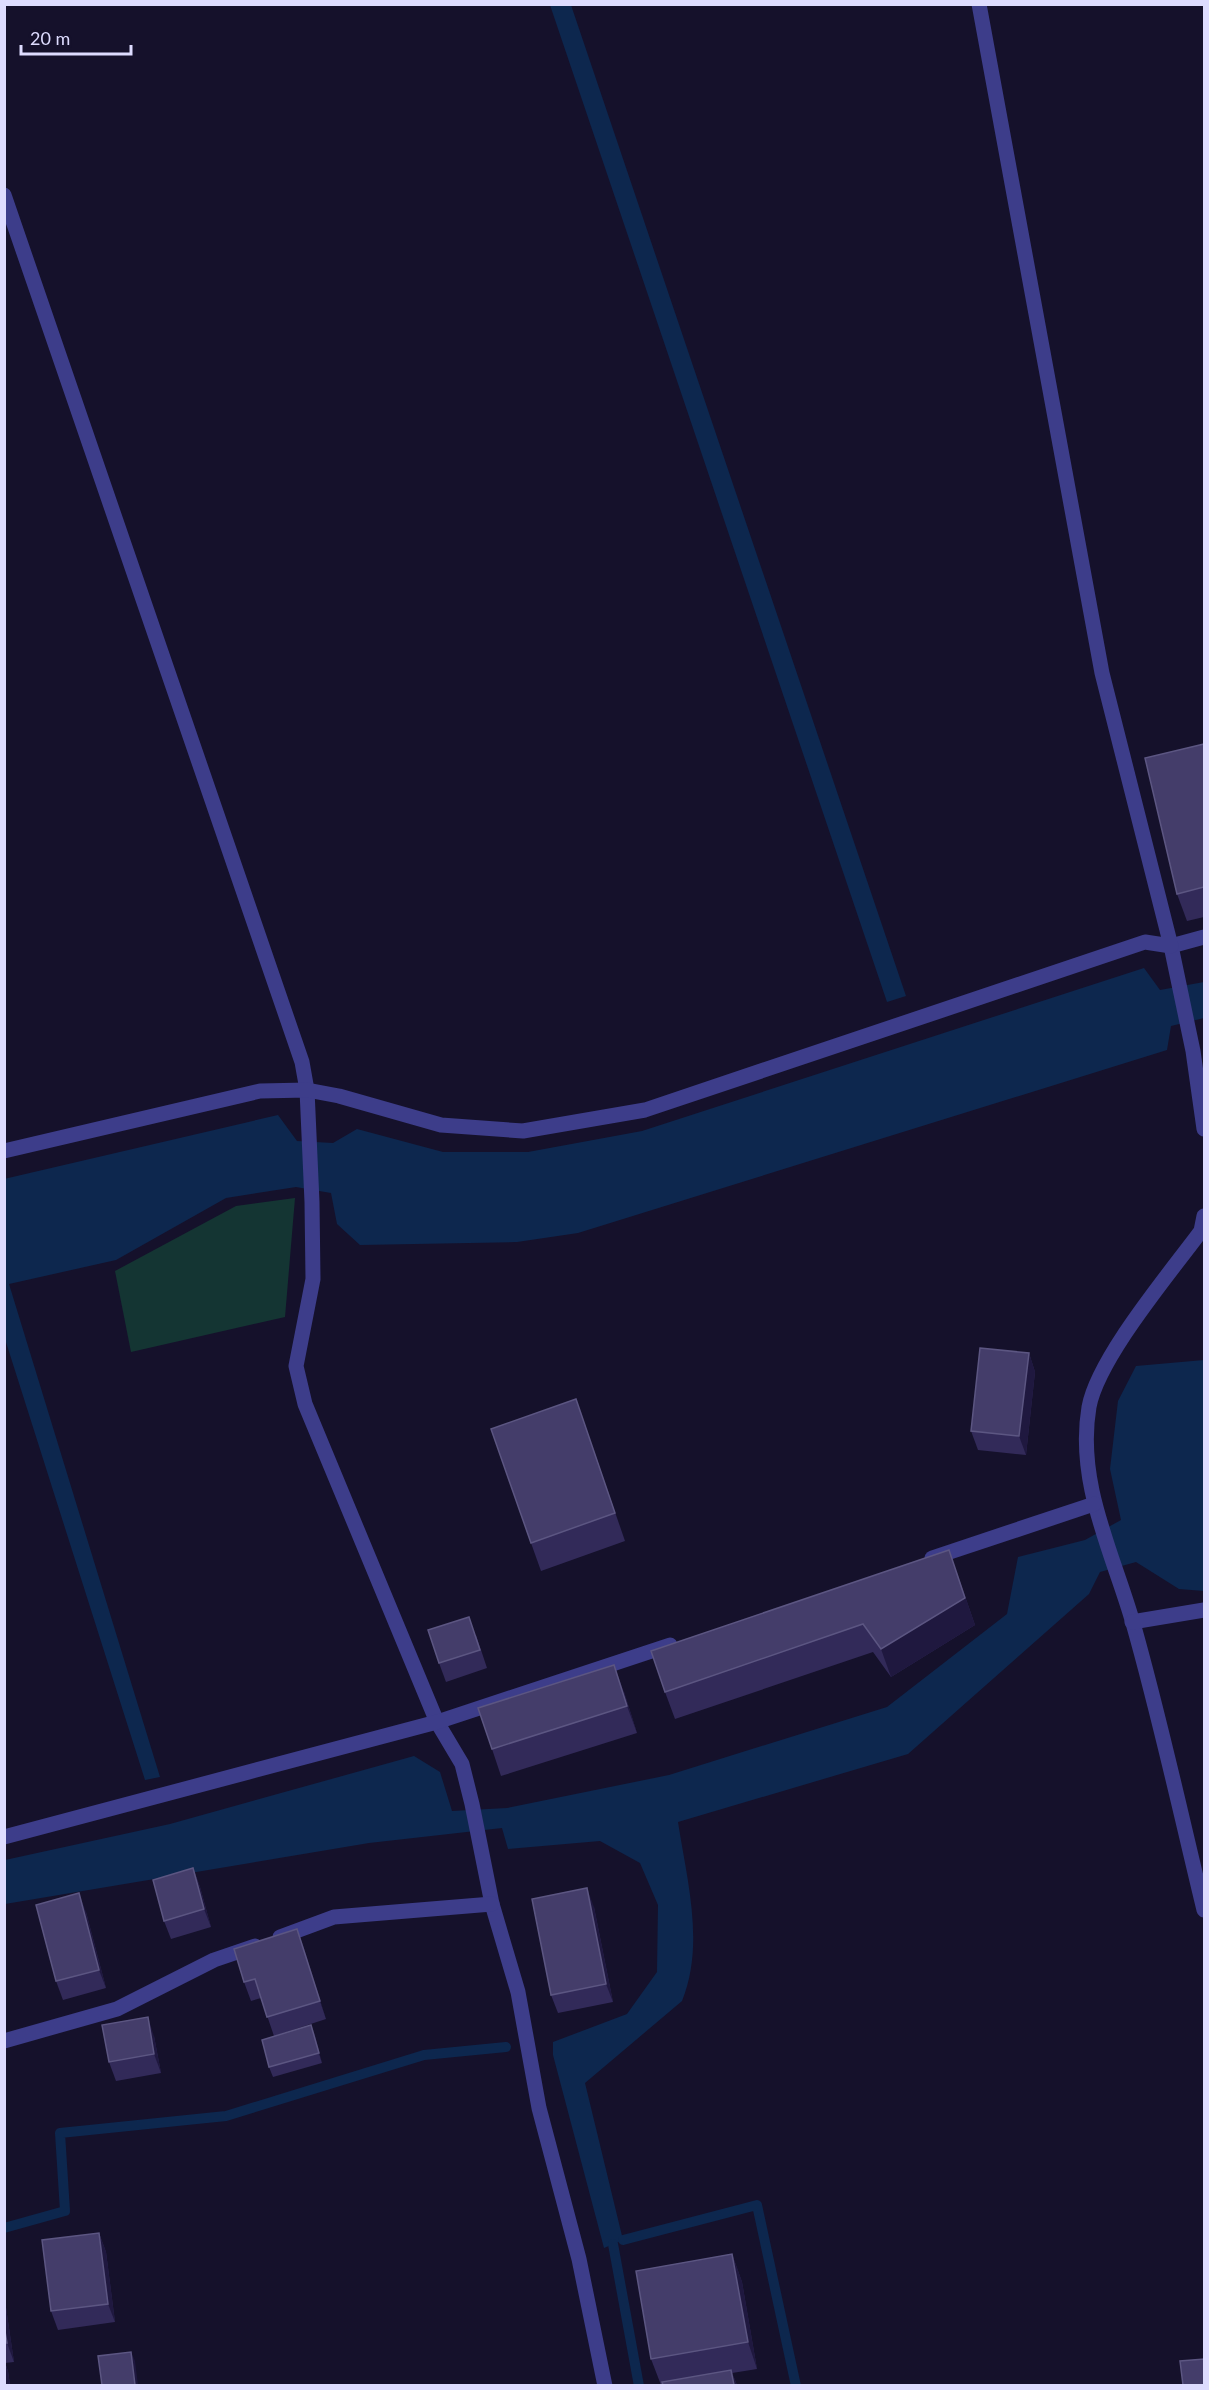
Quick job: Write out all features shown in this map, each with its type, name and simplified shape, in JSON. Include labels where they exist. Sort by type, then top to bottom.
[{"type":"street","points":[[979,4],[1102,673],[1171,946],[1187,1026],[1199,1050],[1204,1129]]},
{"type":"street","points":[[4,195],[302,1062],[307,1090],[310,1134],[313,1279],[296,1366],[305,1404],[437,1722],[462,1764],[492,1904],[518,1992],[539,2108],[579,2259],[605,2385]]},
{"type":"street","points":[[4,1150],[260,1091],[307,1090],[339,1096],[441,1125],[523,1131],[645,1110],[1145,942],[1171,946],[1204,937]]},
{"type":"street","points":[[1204,1216],[1200,1231],[1109,1358],[1089,1406],[1088,1456],[1094,1504],[1132,1622],[1204,1910]]},
{"type":"street","points":[[913,1564],[1094,1504]]},
{"type":"street","points":[[1132,1622],[1204,1610]]},
{"type":"street","points":[[4,1837],[437,1722],[686,1640]]},
{"type":"street","points":[[4,2041],[117,2009],[214,1960],[334,1917],[492,1904]]},
{"type":"green space","points":[[295,1198],[285,1317],[131,1352],[115,1271],[236,1206]]},
{"type":"water","points":[[550,5],[571,5],[906,996],[887,1002]]},
{"type":"water","points":[[1144,968],[1160,990],[1204,982],[1204,1018],[1171,1026],[1167,1050],[578,1233],[517,1242],[360,1245],[337,1224],[331,1193],[296,1187],[226,1198],[116,1260],[9,1284],[160,1777],[145,1780],[5,1339],[4,1179],[278,1115],[297,1141],[333,1143],[357,1129],[443,1152],[528,1152],[642,1131]]},
{"type":"water","points":[[1204,1360],[1204,1591],[1179,1589],[1136,1562],[1100,1572],[1089,1594],[908,1754],[678,1822],[692,1912],[693,1935],[689,1979],[682,2001],[585,2083],[623,2240],[604,2248],[553,2055],[553,2042],[627,2014],[657,1972],[658,1905],[640,1863],[600,1841],[508,1849],[502,1828],[369,1843],[5,1904],[5,1860],[170,1824],[414,1756],[440,1772],[452,1811],[507,1808],[669,1775],[887,1707],[1007,1614],[1018,1557],[1085,1540],[1121,1520],[1110,1469],[1118,1401],[1136,1366]]},
{"type":"building","points":[[1204,744],[1204,887],[1177,894],[1145,758]]},
{"type":"building","points":[[980,1348],[1029,1353],[1019,1436],[971,1431]]},
{"type":"building","points":[[576,1399],[615,1513],[531,1543],[491,1429]]},
{"type":"building","points":[[949,1550],[965,1598],[881,1649],[863,1624],[665,1692],[651,1651]]},
{"type":"building","points":[[469,1617],[480,1650],[439,1663],[428,1630]]},
{"type":"building","points":[[614,1665],[627,1706],[492,1749],[478,1708]]},
{"type":"building","points":[[193,1868],[204,1909],[164,1921],[153,1880]]},
{"type":"building","points":[[587,1888],[606,1984],[551,1995],[532,1899]]},
{"type":"building","points":[[79,1893],[99,1970],[56,1981],[36,1905]]},
{"type":"building","points":[[297,1929],[320,2001],[267,2017],[255,1979],[244,1982],[234,1949]]},
{"type":"building","points":[[148,2017],[154,2054],[109,2062],[102,2025]]},
{"type":"building","points":[[311,2025],[319,2053],[269,2067],[262,2040]]},
{"type":"building","points":[[99,2233],[108,2304],[51,2311],[42,2240]]},
{"type":"building","points":[[732,2254],[748,2342],[651,2359],[636,2271]]},
{"type":"building","points":[[4,2326],[7,2343],[4,2343]]},
{"type":"building","points":[[131,2352],[135,2385],[102,2385],[98,2356]]},
{"type":"building","points":[[1204,2359],[1204,2385],[1183,2385],[1180,2361]]},
{"type":"building","points":[[731,2370],[734,2385],[663,2385],[662,2382]]},
{"type":"waterway","points":[[4,2228],[65,2211],[60,2133],[226,2116],[424,2055],[506,2047]]},
{"type":"waterway","points":[[623,2240],[757,2205],[796,2386]]},
{"type":"waterway","points":[[613,2244],[639,2386]]}]
